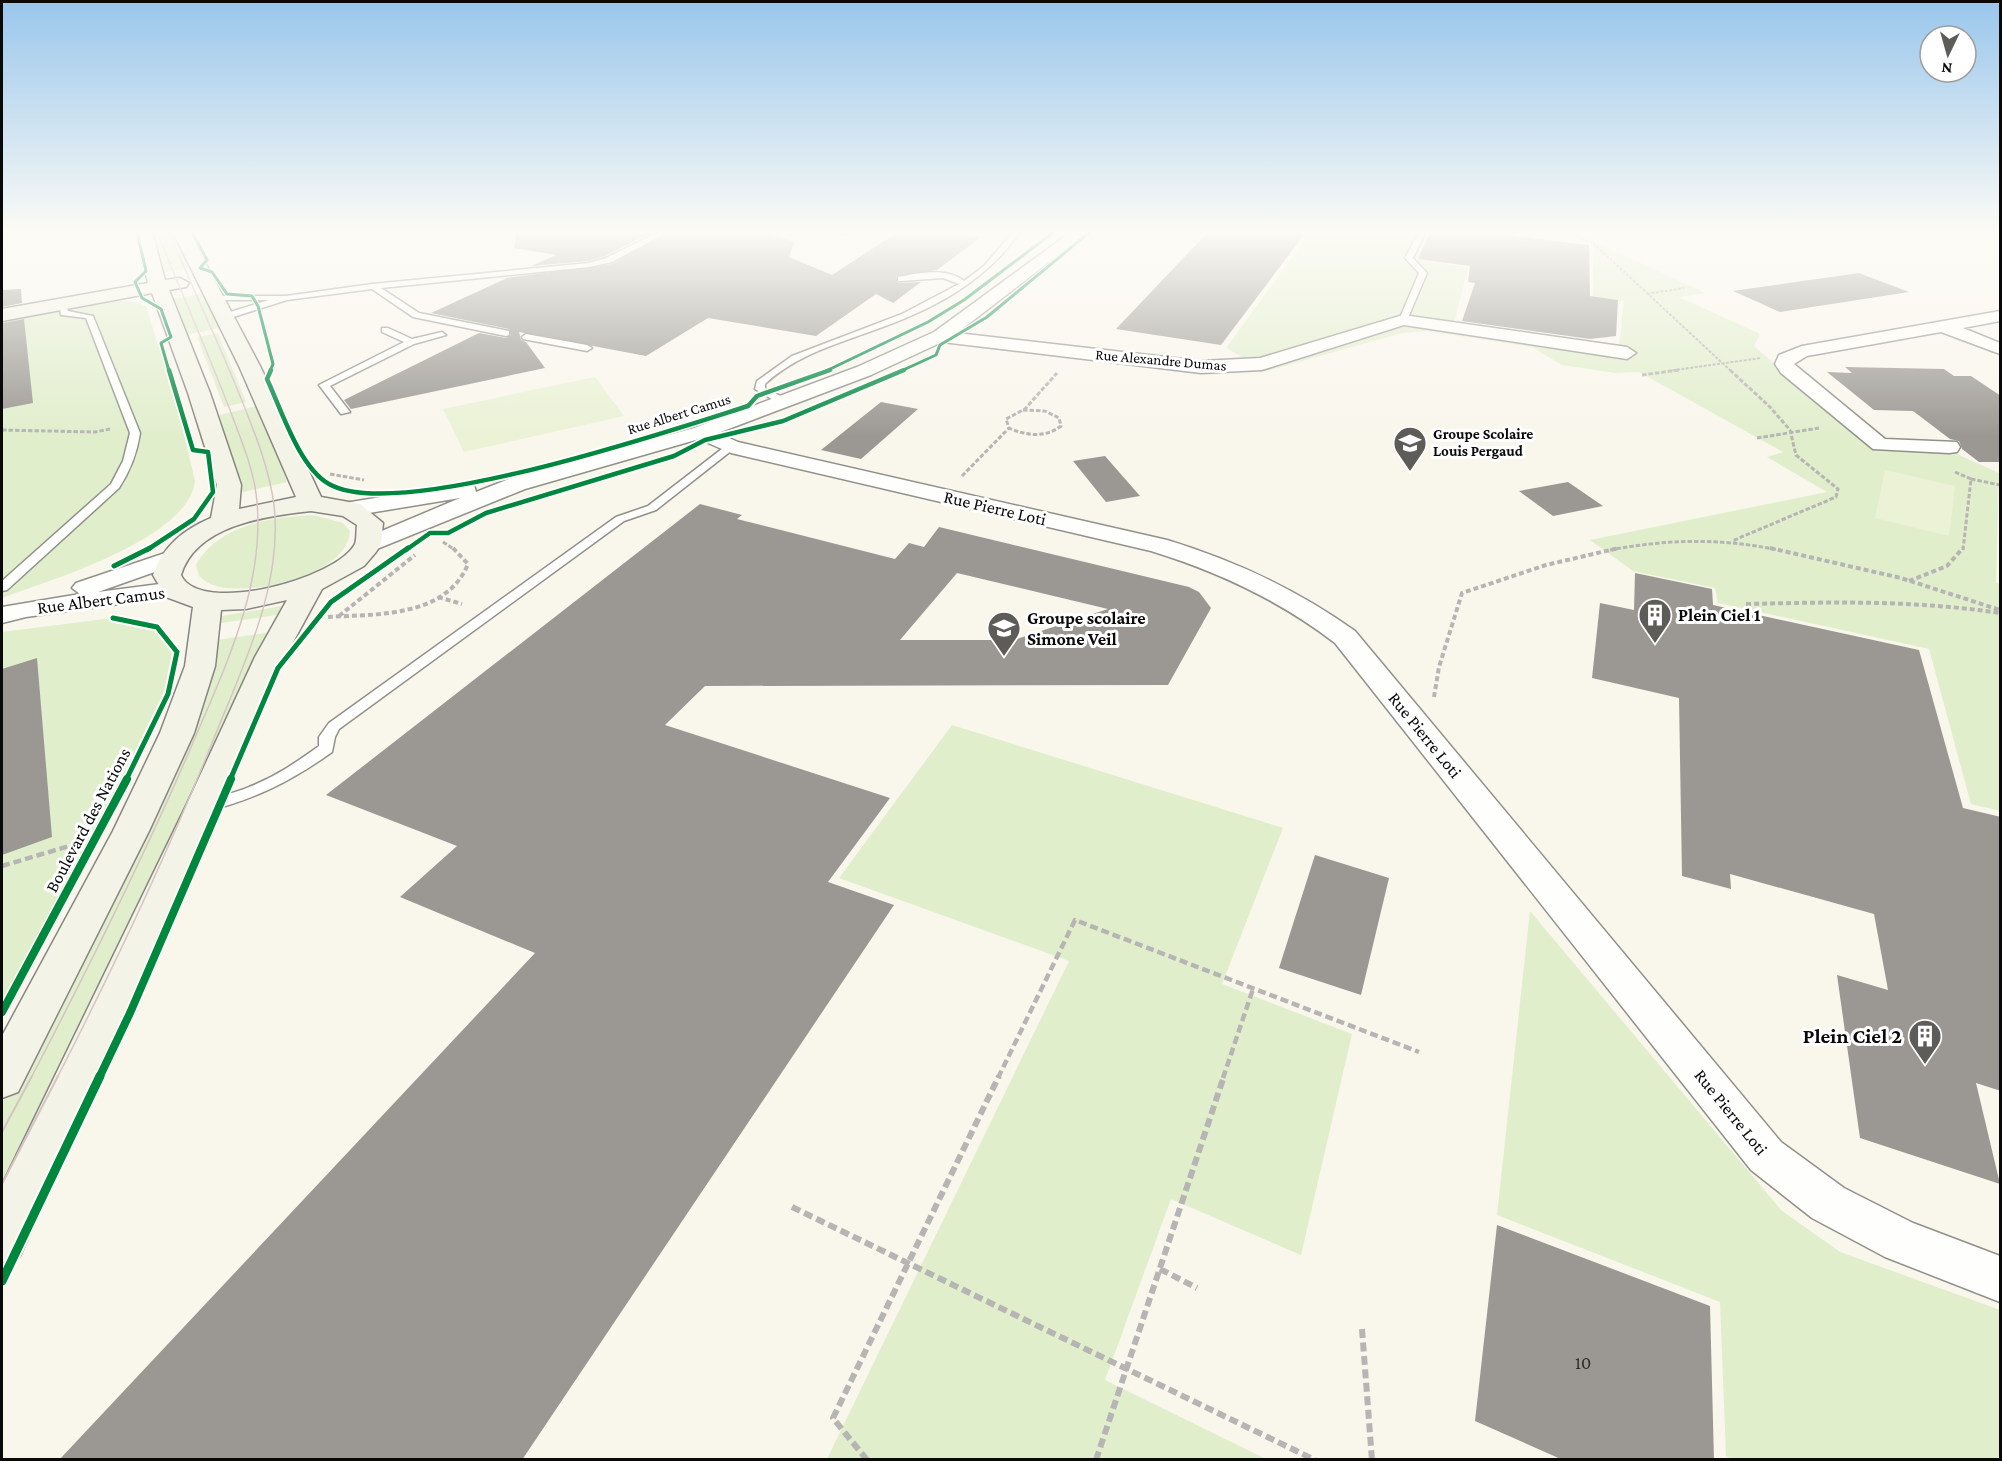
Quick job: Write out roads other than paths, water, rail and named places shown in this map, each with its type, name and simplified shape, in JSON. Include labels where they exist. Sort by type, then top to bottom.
[{"type":"main road","points":[[2,315],[84,300]]},
{"type":"main road","points":[[164,300],[199,393],[229,485],[229,498],[223,523]]},
{"type":"main road","points":[[217,300],[299,470],[311,503]]},
{"type":"main road","points":[[2,1238],[204,806],[270,657],[319,604],[335,573],[354,560],[367,546],[370,523],[351,509],[311,503],[257,511],[223,523],[194,539],[174,557],[166,575],[192,596],[241,601],[265,598],[319,604]]},
{"type":"main road","points":[[2,1078],[131,831],[177,733],[200,666],[192,596]]},
{"type":"street","name":"Rue Albert Camus","points":[[367,546],[431,517],[517,484],[701,432],[864,371],[940,336],[991,300]]},
{"type":"street","points":[[1950,447],[1880,445],[1788,369],[1784,363],[1786,359],[1802,351],[2001,316]]},
{"type":"street","name":"Rue Alexandre Dumas","points":[[940,336],[1201,367],[1241,366],[1262,364],[1403,320],[1627,353]]},
{"type":"street","points":[[1943,327],[2001,349]]},
{"type":"street","name":"Rue Pierre Loti","points":[[701,432],[732,447],[1158,546],[1217,562],[1263,583],[1313,612],[1345,637],[1766,1156],[1828,1203],[1890,1236],[2001,1279]]},
{"type":"street","name":"Rue Albert Camus","points":[[351,509],[517,484]]},
{"type":"street","name":"Rue Albert Camus","points":[[14,612],[174,557]]},
{"type":"street","name":"Rue Albert Camus","points":[[14,612],[192,596]]},
{"type":"lane","points":[[221,307],[270,300]]},
{"type":"lane","points":[[221,307],[270,300]]},
{"type":"lane","points":[[394,300],[416,315],[506,333]]},
{"type":"lane","points":[[784,402],[760,389],[760,383],[773,370],[809,350],[939,300]]},
{"type":"lane","points":[[1403,320],[1412,300]]},
{"type":"lane","points":[[2,587],[115,486],[127,468],[132,452],[135,433],[89,316],[64,313],[62,304]]},
{"type":"lane","points":[[385,330],[411,342]]},
{"type":"lane","points":[[345,412],[324,385],[411,342],[442,335]]},
{"type":"lane","points":[[526,337],[587,348]]},
{"type":"lane","points":[[204,806],[259,792],[300,769],[327,748],[327,737],[334,726],[620,519],[652,508],[732,447]]},
{"type":"tram line","points":[[31,1078],[73,998],[152,835],[216,690],[240,626],[249,593],[258,527],[254,483],[242,441],[185,300]]},
{"type":"tram line","points":[[57,1078],[141,907],[198,777],[239,678],[259,622],[273,564],[274,505],[265,463],[232,375],[199,300]]},
{"type":"tram line","points":[[2,1132],[32,1076]]},
{"type":"tram line","points":[[2,1184],[58,1076]]},
{"type":"place","name":"Groupe Scolaire Louis Pergaud","points":[[1410,472]]},
{"type":"place","name":"Plein Ciel 1","points":[[1655,644]]},
{"type":"place","name":"Groupe scolaire Simone Veil","points":[[1004,657]]},
{"type":"place","name":"Plein Ciel 2","points":[[1925,1065]]}]
